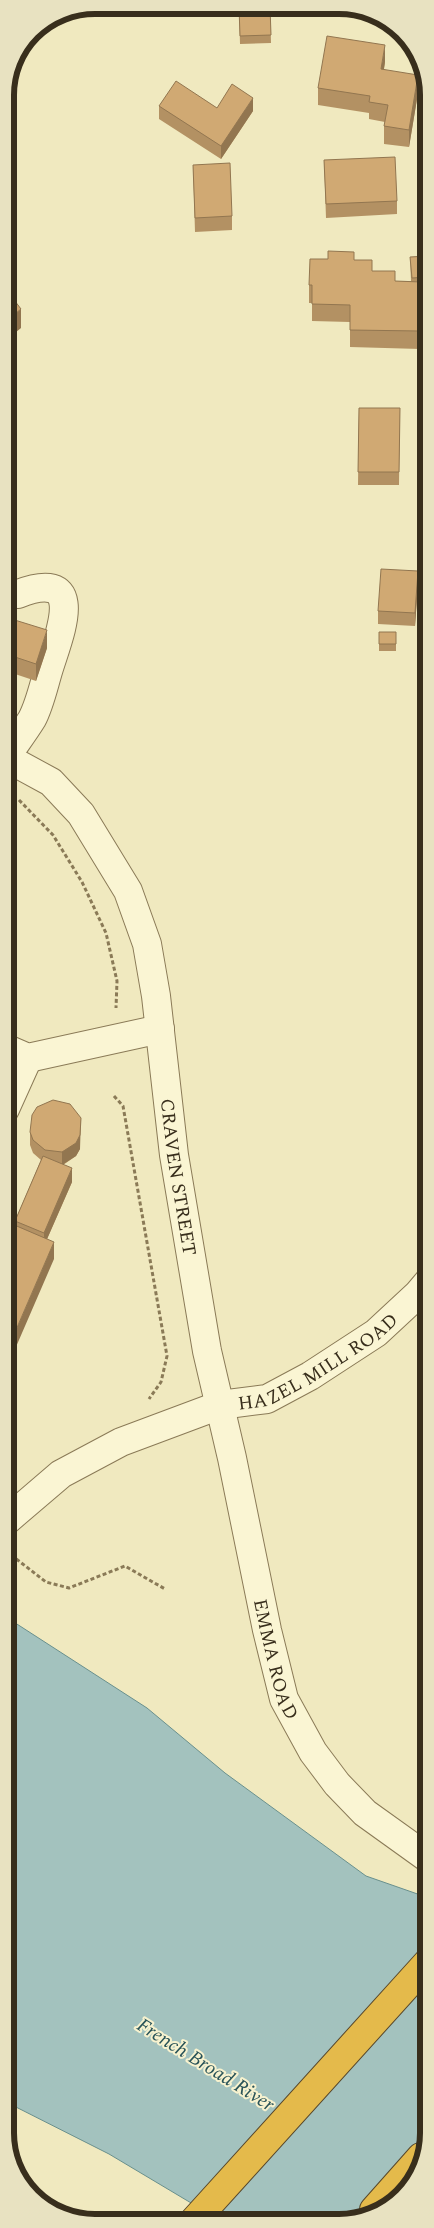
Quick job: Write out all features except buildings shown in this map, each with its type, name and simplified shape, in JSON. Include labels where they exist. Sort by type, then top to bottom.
[{"type":"highway","points":[[200,2214],[420,1970]]},
{"type":"highway","points":[[381,2203],[413,2166]]},
{"type":"street","points":[[14,745],[33,718],[63,624],[65,605],[59,594],[45,587],[33,588],[18,594]]},
{"type":"street","name":"CRAVEN STREET","points":[[14,761],[51,782],[81,814],[128,891],[147,944],[160,1029],[174,1155],[188,1245],[207,1351],[220,1405]]},
{"type":"street","points":[[14,1069],[17,1053],[160,1029]]},
{"type":"street","name":"HAZEL MILL ROAD","points":[[220,1405],[267,1399],[310,1376],[376,1333],[420,1292]]},
{"type":"street","points":[[14,1514],[61,1474],[121,1442],[220,1405]]},
{"type":"street","name":"EMMA ROAD","points":[[220,1405],[284,1700],[313,1752],[337,1784],[365,1813],[420,1853]]},
{"type":"path","points":[[14,794],[53,835],[82,882],[106,933],[117,981],[116,1007],[113,1015]]},
{"type":"path","points":[[114,1096],[123,1106],[167,1356],[161,1382],[148,1401]]},
{"type":"path","points":[[14,1472],[18,1470]]},
{"type":"path","points":[[14,1557],[46,1582],[69,1588],[125,1566],[165,1589]]},
{"type":"water","name":"French Broad River","points":[[14,1622],[147,1708],[225,1773],[366,1876],[420,1895],[420,2138],[414,2164],[407,2178],[388,2197],[365,2210],[350,2214],[210,2214],[109,2154],[14,2106]]}]
